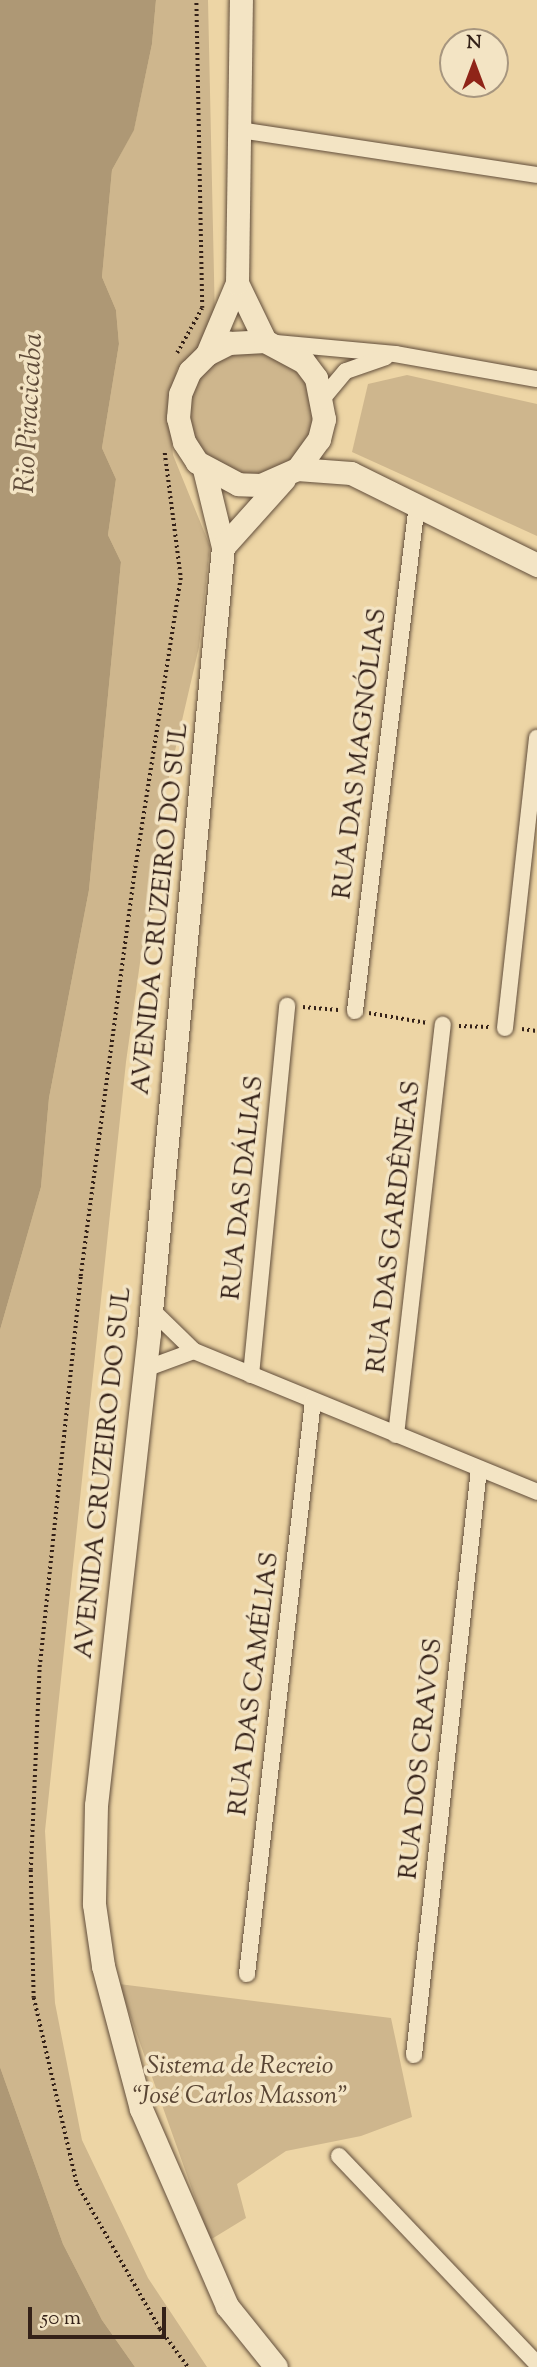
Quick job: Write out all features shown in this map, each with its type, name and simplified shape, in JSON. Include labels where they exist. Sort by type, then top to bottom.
[{"type":"street","points":[[207,354],[237,283],[241,0]]},
{"type":"street","points":[[240,130],[537,176]]},
{"type":"street","points":[[223,547],[292,473],[319,439],[323,398],[304,362],[270,342],[237,283]]},
{"type":"street","points":[[351,473],[292,473],[261,485],[238,484],[204,469],[184,442],[178,418],[180,394],[190,371],[207,354],[229,343],[270,342],[395,354],[537,379]]},
{"type":"street","points":[[323,398],[346,371],[395,354]]},
{"type":"street","points":[[319,439],[351,473],[537,565]]},
{"type":"street","name":"AVENIDA CRUZEIRO DO SUL","points":[[204,469],[223,547],[145,1369],[96,1805],[94,1904],[103,1966],[141,2109],[227,2306],[276,2367]]},
{"type":"street","name":"RUA DAS MAGNÓLIAS","points":[[355,1011],[416,504]]},
{"type":"street","points":[[505,1028],[537,738]]},
{"type":"street","name":"RUA DAS DÁLIAS","points":[[250,1375],[287,1006]]},
{"type":"street","name":"RUA DAS GARDÊNEAS","points":[[396,1435],[443,1025]]},
{"type":"street","points":[[151,1309],[194,1351],[537,1492]]},
{"type":"street","points":[[145,1369],[194,1351]]},
{"type":"street","name":"RUA DAS CAMÉLIAS","points":[[247,1973],[313,1401]]},
{"type":"street","name":"RUA DOS CRAVOS","points":[[414,2055],[479,1468]]},
{"type":"street","points":[[340,2156],[537,2364]]},
{"type":"path","points":[[173,360],[201,308],[196,0]]},
{"type":"path","points":[[164,447],[181,578],[135,871],[80,1277],[40,1665],[31,1870],[34,1998],[77,2184],[160,2329],[188,2367]]},
{"type":"path","points":[[287,1006],[355,1011],[443,1025],[537,1031]]},
{"type":"green space","points":[[156,0],[208,0],[215,321],[204,349],[177,369],[169,415],[173,455],[210,546],[199,647],[162,807],[126,1062],[45,1831],[55,2003],[82,2140],[148,2278],[207,2367],[135,2367],[102,2320],[63,2244],[0,2067],[0,1330],[41,1187],[49,1098],[89,890],[121,562],[108,535],[116,479],[102,448],[119,344],[116,310],[102,277],[112,170],[134,129],[152,44]]},
{"type":"green space","points":[[251,349],[275,354],[295,368],[309,388],[314,412],[309,436],[295,456],[275,470],[251,475],[227,470],[207,456],[193,436],[188,412],[193,388],[207,368],[227,354]]},
{"type":"green space","points":[[407,375],[537,404],[537,536],[352,452],[368,384]]},
{"type":"green space","name":"Sistema de Recreio “José Carlos Masson”","points":[[119,1984],[391,2018],[412,2117],[361,2136],[286,2151],[237,2184],[246,2218],[210,2240]]},
{"type":"water","name":"Rio Piracicaba","points":[[0,0],[156,0],[152,44],[134,130],[112,170],[102,277],[116,310],[119,344],[102,448],[116,479],[108,535],[121,562],[89,890],[49,1098],[41,1187],[0,1330]]},
{"type":"water","points":[[0,2067],[63,2244],[102,2320],[135,2367],[0,2367]]}]
